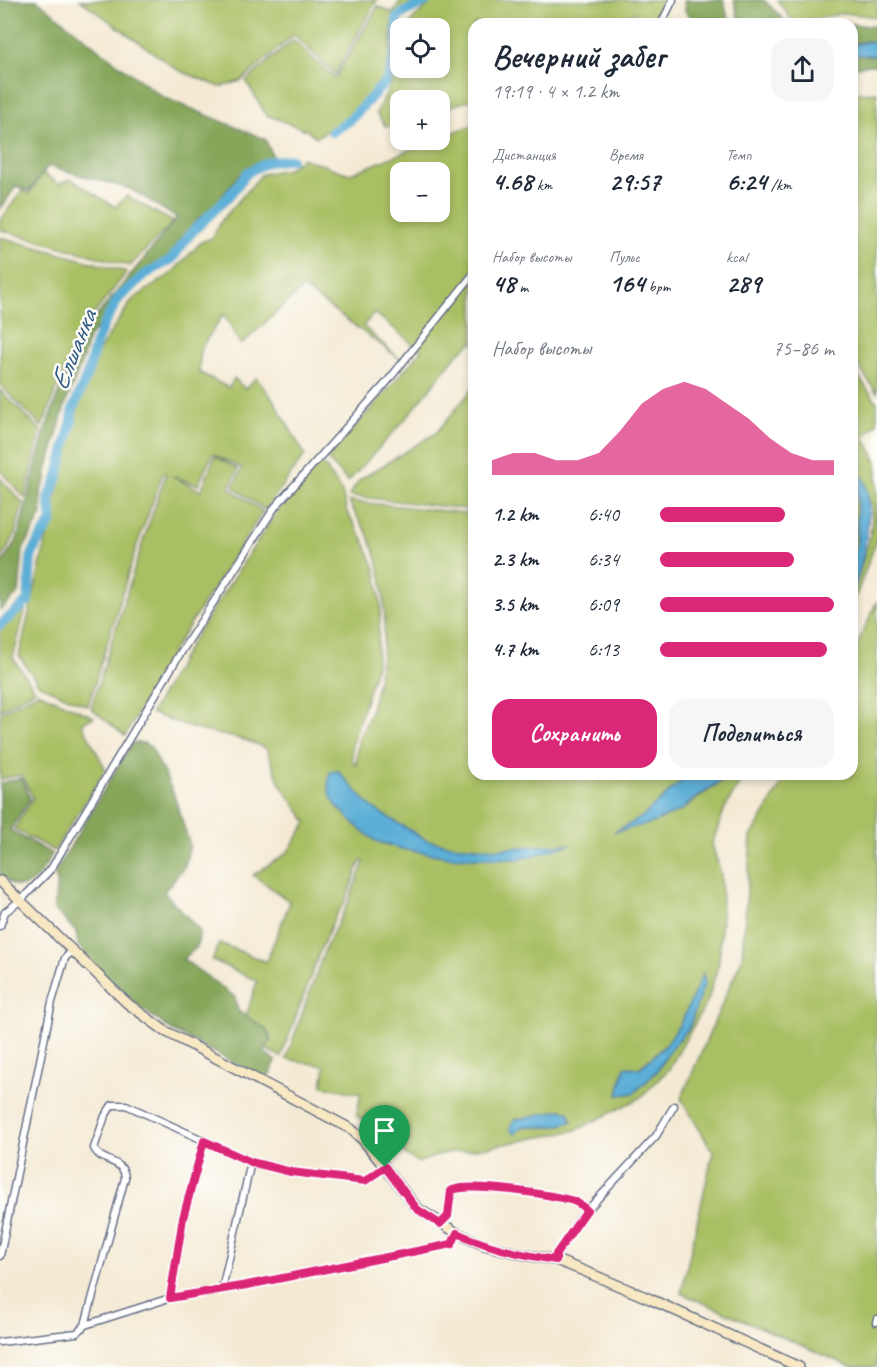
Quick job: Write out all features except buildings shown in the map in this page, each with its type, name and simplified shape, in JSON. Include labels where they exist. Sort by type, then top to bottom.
[{"type":"main road","points":[[0,881],[127,1003],[165,1031],[351,1129],[364,1141],[417,1209],[440,1224],[484,1245],[525,1256],[556,1260],[650,1299],[799,1367]]},
{"type":"street","points":[[664,18],[673,0]]},
{"type":"street","points":[[0,926],[5,912],[21,900],[51,869],[178,657],[275,507],[387,382],[468,281]]},
{"type":"street","points":[[0,1256],[52,1002],[65,958],[73,950]]},
{"type":"street","points":[[85,1326],[124,1185],[125,1171],[122,1167],[100,1156],[94,1148],[108,1109],[116,1104],[126,1105],[251,1162],[291,1172],[365,1181],[385,1167]]},
{"type":"street","points":[[556,1260],[556,1254],[587,1210],[656,1136],[674,1106]]},
{"type":"street","points":[[170,1298],[183,1218],[204,1141]]},
{"type":"street","points":[[222,1289],[251,1162]]},
{"type":"street","points":[[440,1224],[448,1216],[451,1191],[454,1188],[468,1186],[524,1192],[575,1202],[587,1210]]},
{"type":"street","points":[[0,1342],[77,1333],[85,1326],[170,1298],[452,1244],[457,1233]]},
{"type":"green space","points":[[0,0],[37,0],[163,97],[265,139],[275,161],[261,161],[238,176],[212,209],[198,219],[177,243],[162,264],[140,276],[114,300],[105,319],[88,338],[65,405],[46,480],[41,491],[42,514],[23,550],[19,593],[0,610],[0,566],[17,540],[44,433],[78,339],[177,218],[131,189],[48,166],[29,191],[16,186],[0,210]]},
{"type":"green space","points":[[80,0],[377,0],[335,74],[294,35],[241,81],[220,87],[178,70]]},
{"type":"green space","points":[[401,0],[422,0],[400,12],[395,18],[390,18],[390,61],[385,75],[379,85],[344,121],[316,137],[306,130],[266,115],[246,81],[293,40],[335,78],[378,6],[393,13]]},
{"type":"green space","points":[[432,0],[664,0],[656,18],[640,18],[635,13],[624,18],[468,18],[468,101],[450,107],[450,90],[390,90],[390,126],[386,127],[376,113],[393,78],[450,78],[450,18],[415,18]]},
{"type":"green space","points":[[684,0],[724,0],[729,18],[691,18],[685,11]]},
{"type":"green space","points":[[734,0],[764,0],[782,18],[738,18]]},
{"type":"green space","points":[[777,0],[877,0],[877,17],[843,13],[821,18],[790,18]]},
{"type":"green space","points":[[858,25],[877,27],[877,43],[867,41],[858,43]]},
{"type":"green space","points":[[858,55],[877,56],[877,65],[858,67]]},
{"type":"green space","points":[[877,92],[877,393],[858,366],[858,93]]},
{"type":"green space","points":[[468,126],[468,346],[455,357],[409,415],[348,482],[327,459],[421,351],[375,313],[363,326],[400,359],[303,288],[241,345],[224,314],[201,348],[199,372],[229,388],[234,378],[245,389],[256,378],[273,399],[305,455],[265,510],[233,487],[242,468],[213,454],[198,485],[172,476],[201,491],[215,456],[238,469],[229,488],[263,512],[174,649],[125,736],[91,708],[166,474],[163,473],[136,548],[88,706],[39,685],[19,656],[82,387],[95,356],[132,300],[172,273],[201,242],[212,238],[222,220],[262,174],[288,169],[302,158],[350,174],[410,150],[450,150],[450,134]]},
{"type":"green space","points":[[43,173],[59,184],[71,179],[115,207],[127,196],[173,222],[130,266],[0,230],[0,221],[22,190],[29,194]]},
{"type":"green space","points":[[0,237],[127,272],[76,337],[42,427],[0,385]]},
{"type":"green space","points":[[858,376],[877,402],[877,424],[864,437],[877,462],[877,539],[858,591],[858,577],[871,532],[871,506],[858,484]]},
{"type":"green space","points":[[0,390],[41,431],[25,498],[0,471]]},
{"type":"green space","points":[[468,394],[468,509],[349,496],[359,480],[436,433]]},
{"type":"green space","points":[[318,464],[324,465],[342,492],[347,512],[363,539],[376,571],[381,607],[376,667],[352,744],[352,760],[356,765],[358,742],[370,713],[380,669],[384,602],[377,559],[367,533],[349,501],[468,513],[468,780],[682,780],[641,818],[618,830],[652,823],[682,810],[723,780],[741,780],[725,808],[712,844],[721,874],[722,913],[719,962],[708,1000],[669,1069],[640,1098],[577,1130],[441,1154],[418,1163],[406,1155],[398,1145],[403,1141],[410,1141],[356,1116],[361,1094],[322,1086],[325,1066],[286,1059],[325,949],[348,903],[364,862],[361,860],[345,902],[336,915],[322,946],[281,1057],[240,1036],[257,981],[212,960],[220,943],[266,962],[290,902],[253,875],[287,853],[307,822],[280,784],[266,748],[245,740],[191,728],[151,713],[191,643],[279,508]],"holes":[[[338,771],[367,803],[426,840],[450,845],[496,849],[568,845],[520,859],[450,857],[402,849],[376,841],[337,806]],[[703,975],[689,1028],[671,1048],[658,1071],[634,1093],[618,1095],[622,1075],[631,1067],[639,1068],[666,1045],[682,1021]],[[561,1110],[569,1112],[572,1121],[553,1126],[519,1128],[514,1120]]]},
{"type":"green space","points":[[0,478],[23,503],[14,537],[0,561]]},
{"type":"green space","points":[[28,599],[13,658],[35,690],[0,710],[0,622]]},
{"type":"green space","points":[[877,601],[877,1367],[851,1367],[681,1293],[713,1152],[681,1099],[742,958],[751,837],[784,780],[858,780],[858,643]]},
{"type":"green space","points":[[38,692],[94,717],[82,723],[105,768],[54,851],[14,829],[33,798],[22,775],[0,779],[0,713]]},
{"type":"green space","points":[[132,743],[144,743],[151,747],[173,792],[190,845],[185,866],[164,892],[200,931],[197,947],[183,959],[235,997],[238,1011],[267,1030],[271,1040],[264,1052],[276,1061],[267,1080],[171,1030],[137,1005],[92,962],[78,945],[76,932],[54,909],[57,881],[54,874]]},
{"type":"green space","points":[[22,778],[30,799],[10,830],[52,854],[33,881],[16,886],[0,874],[0,783]]},
{"type":"water","points":[[877,43],[877,55],[858,55],[858,44]]},
{"type":"water","points":[[862,476],[866,487],[868,517],[867,534],[858,575],[858,481]]},
{"type":"water","points":[[338,771],[367,803],[426,840],[450,845],[496,849],[571,844],[520,859],[450,857],[402,849],[376,841],[360,829],[331,797],[328,785],[330,772]]},
{"type":"water","points":[[682,780],[722,780],[682,810],[652,823],[614,832],[641,818]]},
{"type":"water","points":[[703,974],[705,982],[689,1028],[671,1048],[657,1071],[634,1093],[618,1095],[625,1067],[640,1068],[666,1045],[682,1021]]},
{"type":"water","points":[[561,1110],[569,1112],[572,1121],[548,1127],[523,1126],[515,1134],[511,1131],[510,1127],[514,1120]]},
{"type":"waterway","name":"Елшанка","points":[[332,132],[350,120],[387,80],[398,47],[397,18],[428,0]]},
{"type":"waterway","name":"Елшанка","points":[[0,625],[28,601],[31,558],[36,545],[52,521],[49,497],[57,480],[72,412],[88,372],[96,343],[119,298],[144,275],[172,259],[190,234],[228,197],[248,172],[267,162],[291,159]]},
{"type":"route","points":[[204,1141],[251,1162],[291,1172],[365,1181],[385,1167],[417,1209],[440,1224],[448,1216],[451,1191],[454,1188],[468,1186],[524,1192],[575,1202],[587,1210],[556,1254],[556,1260],[525,1256],[484,1245],[457,1233],[452,1244],[170,1298],[183,1218],[204,1141]]}]
